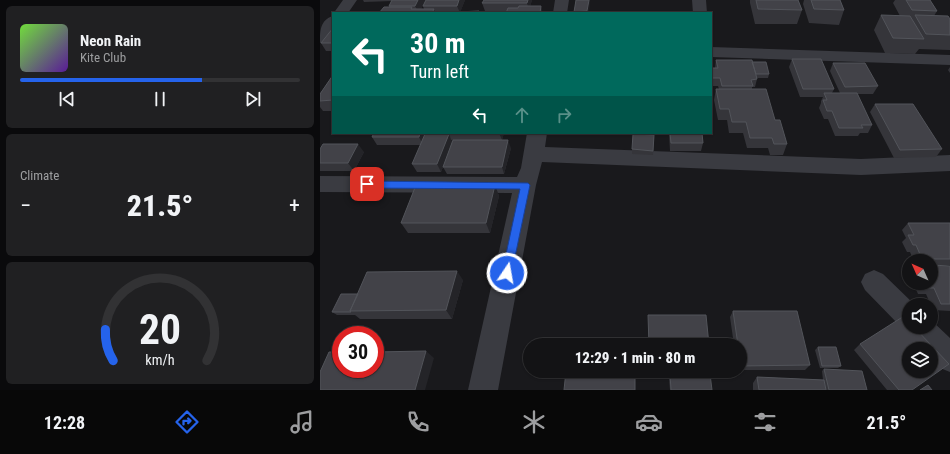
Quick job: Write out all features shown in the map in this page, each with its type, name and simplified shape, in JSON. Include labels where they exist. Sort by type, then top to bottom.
[{"type":"street","points":[[341,12],[350,0]]},
{"type":"street","points":[[560,12],[562,0]]},
{"type":"street","points":[[699,0],[700,12]]},
{"type":"street","points":[[320,38],[332,23]]},
{"type":"street","points":[[712,52],[950,60]]},
{"type":"street","points":[[484,390],[525,185],[535,144],[861,167],[950,163]]},
{"type":"street","points":[[320,184],[525,185]]},
{"type":"street","points":[[874,282],[902,310]]},
{"type":"street","points":[[926,334],[950,358]]},
{"type":"building","points":[[392,0],[418,0],[415,6],[389,6]]},
{"type":"building","points":[[426,0],[459,0],[457,6],[423,6]]},
{"type":"building","points":[[484,0],[528,0],[527,3],[482,3]]},
{"type":"building","points":[[576,0],[589,0],[587,11],[574,12]]},
{"type":"building","points":[[756,0],[798,0],[802,10],[758,9]]},
{"type":"building","points":[[811,0],[840,0],[844,10],[814,9]]},
{"type":"building","points":[[906,0],[930,0],[937,11],[912,10]]},
{"type":"building","points":[[519,6],[541,6],[540,12],[506,12],[508,8],[518,8]]},
{"type":"building","points":[[384,7],[434,9],[432,12],[380,12]]},
{"type":"building","points":[[479,11],[478,12],[457,12]]},
{"type":"building","points":[[881,15],[910,16],[924,39],[893,38]]},
{"type":"building","points":[[915,15],[948,16],[950,19],[950,35],[926,34]]},
{"type":"building","points":[[332,29],[332,43],[321,43]]},
{"type":"building","points":[[792,59],[821,59],[834,89],[803,89]]},
{"type":"building","points":[[716,60],[752,60],[757,79],[751,80],[753,86],[722,86],[720,78],[712,78],[712,68],[718,68]]},
{"type":"building","points":[[752,62],[766,62],[769,74],[756,74]]},
{"type":"building","points":[[833,63],[865,63],[878,86],[845,87]]},
{"type":"building","points":[[332,76],[332,100],[320,101],[320,94]]},
{"type":"building","points":[[716,89],[766,89],[775,120],[780,120],[787,144],[774,144],[772,138],[750,138],[746,122],[732,122],[729,109],[720,109]]},
{"type":"building","points":[[824,93],[857,93],[872,125],[861,125],[863,128],[839,128],[832,111],[827,111],[823,100],[827,100]]},
{"type":"building","points":[[875,104],[913,104],[942,149],[900,150]]},
{"type":"building","points":[[374,134],[420,134],[419,137],[372,137]]},
{"type":"building","points":[[425,134],[449,134],[437,164],[412,164]]},
{"type":"building","points":[[633,134],[654,135],[653,151],[632,149]]},
{"type":"building","points":[[670,134],[702,134],[703,143],[671,143]]},
{"type":"building","points":[[453,140],[508,140],[502,167],[443,167]]},
{"type":"building","points":[[323,144],[358,144],[348,163],[320,163],[320,149]]},
{"type":"building","points":[[416,185],[495,185],[486,223],[401,223]]},
{"type":"building","points":[[908,223],[950,223],[950,259],[938,259],[938,254],[920,254],[916,245],[913,245],[908,235],[914,235]]},
{"type":"building","points":[[938,265],[950,266],[950,304],[941,304],[935,290],[938,290]]},
{"type":"building","points":[[457,271],[446,310],[350,311],[367,272]]},
{"type":"building","points":[[341,294],[358,294],[350,311],[351,312],[332,312]]},
{"type":"building","points":[[733,311],[797,311],[810,365],[747,366],[747,338],[737,338]]},
{"type":"building","points":[[648,315],[706,315],[708,338],[649,338]]},
{"type":"building","points":[[902,317],[902,334],[921,334],[928,342],[902,342],[902,378],[929,378],[912,390],[899,390],[860,344]]},
{"type":"building","points":[[818,347],[836,347],[841,366],[822,366]]},
{"type":"building","points":[[426,351],[415,390],[320,390],[320,372],[329,352],[332,352],[332,378],[384,378],[384,352]]},
{"type":"building","points":[[938,352],[949,364],[938,372]]},
{"type":"building","points":[[824,369],[862,371],[867,390],[829,390]]},
{"type":"building","points":[[757,377],[824,380],[826,390],[759,390]]},
{"type":"building","points":[[565,378],[635,378],[635,390],[564,390]]},
{"type":"building","points":[[670,378],[710,378],[712,390],[671,390]]},
{"type":"building","points":[[928,385],[932,390],[920,390]]},
{"type":"route","points":[[367,184],[525,185],[507,273]]}]
